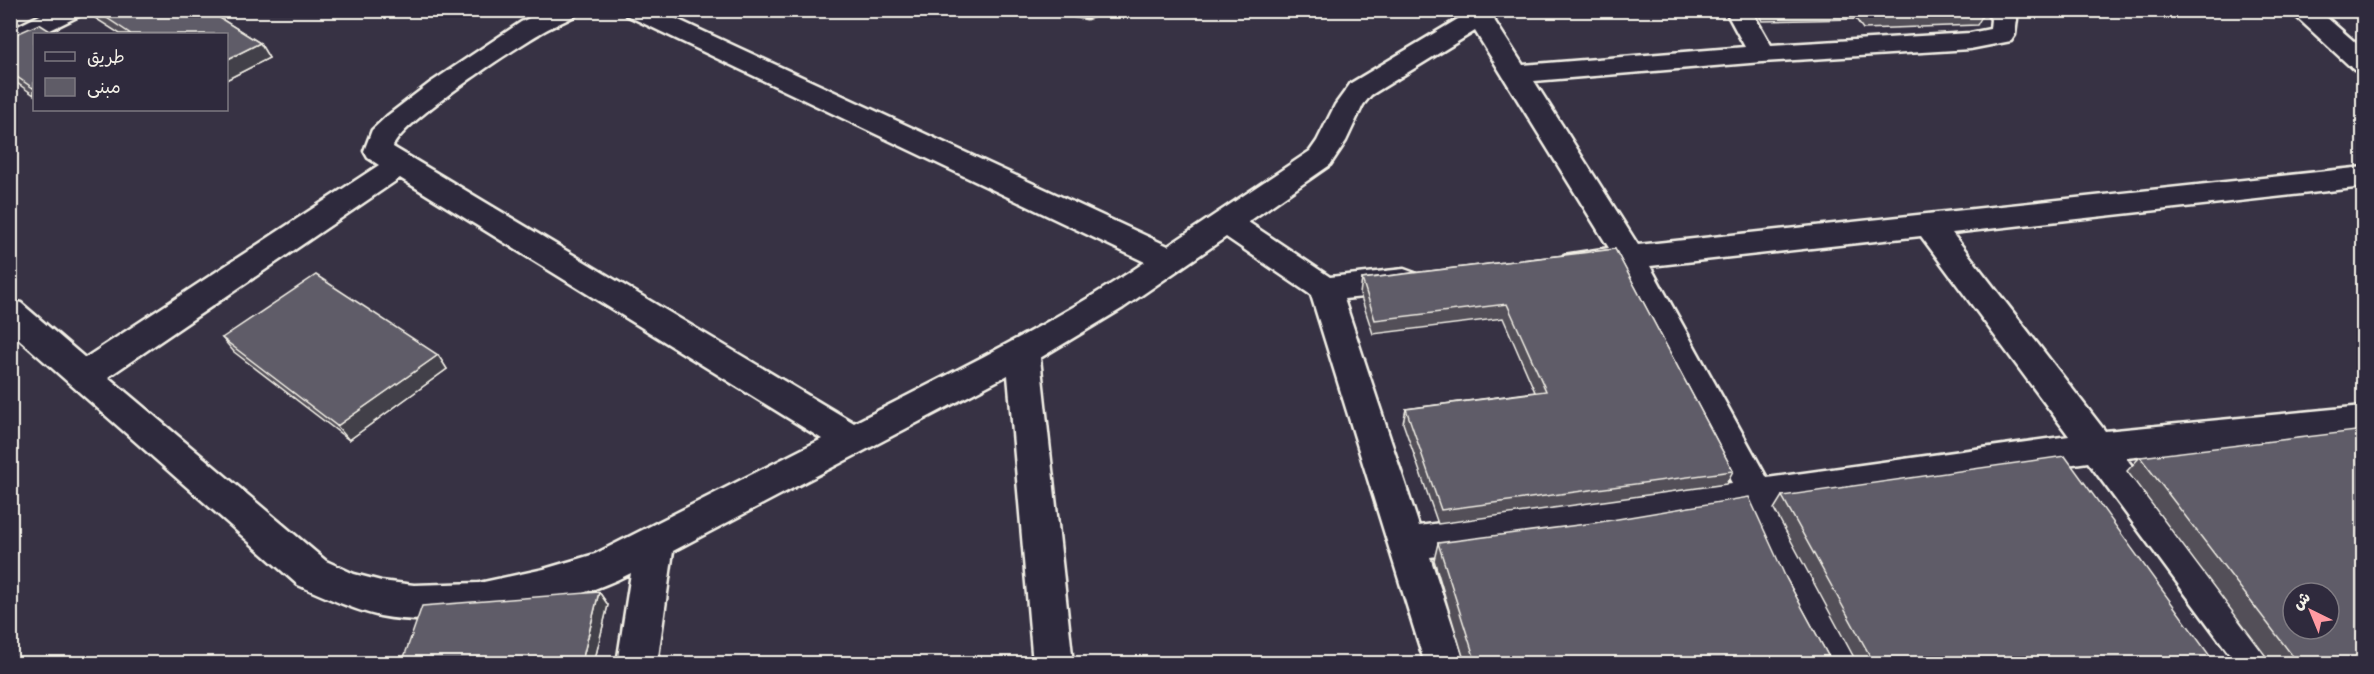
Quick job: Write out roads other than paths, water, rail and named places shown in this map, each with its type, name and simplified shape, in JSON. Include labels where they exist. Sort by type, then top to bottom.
[{"type":"street","points":[[10,40],[29,19],[72,10]]},
{"type":"street","points":[[567,10],[530,28],[440,89],[398,122],[382,138],[378,151],[853,440]]},
{"type":"street","points":[[635,10],[1170,260]]},
{"type":"street","points":[[1079,10],[1087,10]]},
{"type":"street","points":[[1738,10],[1762,54]]},
{"type":"street","points":[[1515,74],[1762,54],[1970,41],[2002,35],[2004,19],[1997,10]]},
{"type":"street","points":[[2302,10],[2364,64]]},
{"type":"street","points":[[10,312],[312,573],[350,590],[395,600],[436,602],[499,597],[553,586],[606,567],[1023,352],[1112,300],[1320,158],[1334,139],[1353,98],[1361,89],[1487,15],[1515,74],[1630,257],[1759,493],[1848,663]]},
{"type":"street","points":[[85,375],[399,165]]},
{"type":"street","points":[[1548,266],[2364,177]]},
{"type":"street","points":[[1226,222],[1325,289],[1444,663]]},
{"type":"street","points":[[1928,223],[2261,663]]},
{"type":"street","points":[[1325,289],[1431,278]]},
{"type":"street","points":[[1023,352],[1053,663]]},
{"type":"street","points":[[1407,544],[2098,446],[2364,420]]},
{"type":"street","points":[[637,663],[655,542]]}]
